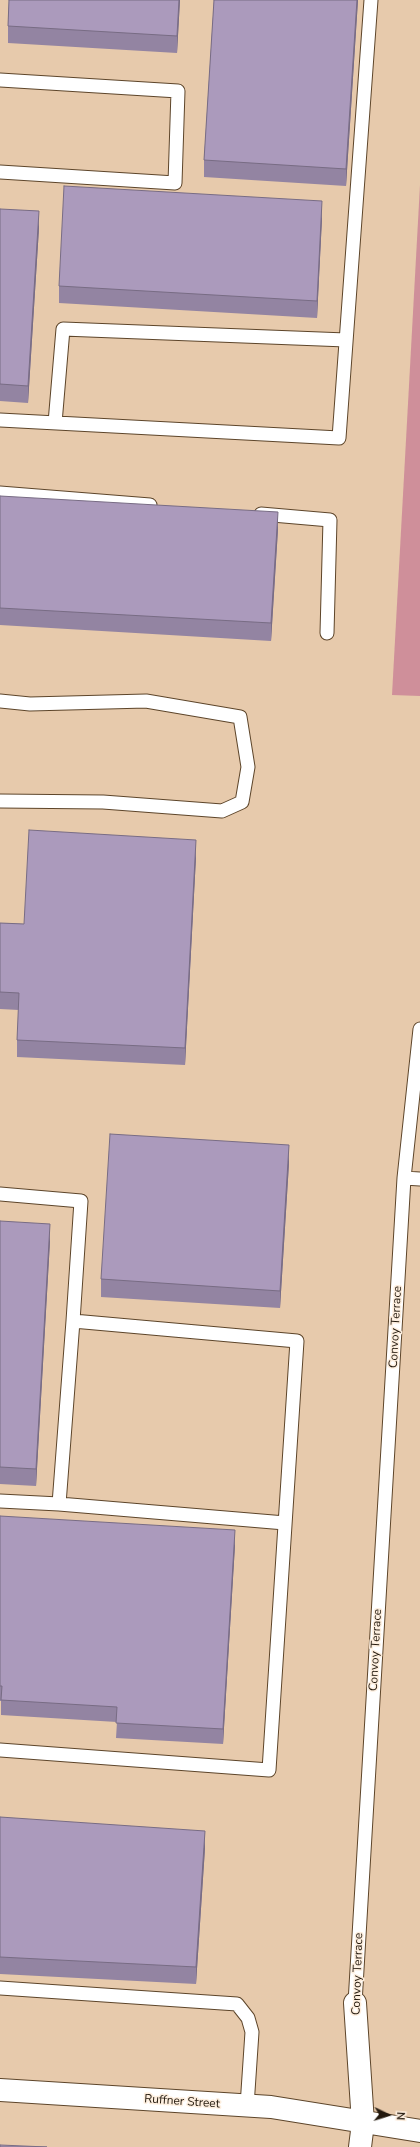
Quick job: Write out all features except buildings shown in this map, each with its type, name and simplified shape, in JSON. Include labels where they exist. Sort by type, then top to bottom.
[{"type":"main road","name":"Convoy Terrace","points":[[355,2004],[363,2122],[360,2147]]},
{"type":"main road","name":"Ruffner Street","points":[[0,2090],[271,2107],[420,2132]]},
{"type":"lane","points":[[0,420],[339,438],[371,0]]},
{"type":"lane","points":[[0,80],[178,91],[175,183],[0,172]]},
{"type":"lane","points":[[55,423],[63,329],[346,340]]},
{"type":"lane","points":[[0,493],[165,506]]},
{"type":"lane","points":[[251,513],[330,520],[327,633]]},
{"type":"lane","points":[[0,701],[30,704],[146,701],[240,717],[248,766],[242,802],[222,811],[103,802],[0,801]]},
{"type":"lane","name":"Convoy Terrace","points":[[355,2004],[404,1178],[420,1029]]},
{"type":"lane","points":[[404,1178],[420,1179]]},
{"type":"lane","points":[[0,1194],[81,1200],[59,1504]]},
{"type":"lane","points":[[0,1750],[269,1770],[297,1341],[73,1321]]},
{"type":"lane","points":[[0,1501],[59,1504],[285,1523]]},
{"type":"lane","points":[[0,1988],[237,2004],[248,2018],[252,2032],[246,2106]]},
{"type":"shaded area","points":[[420,185],[420,696],[392,695]]}]
